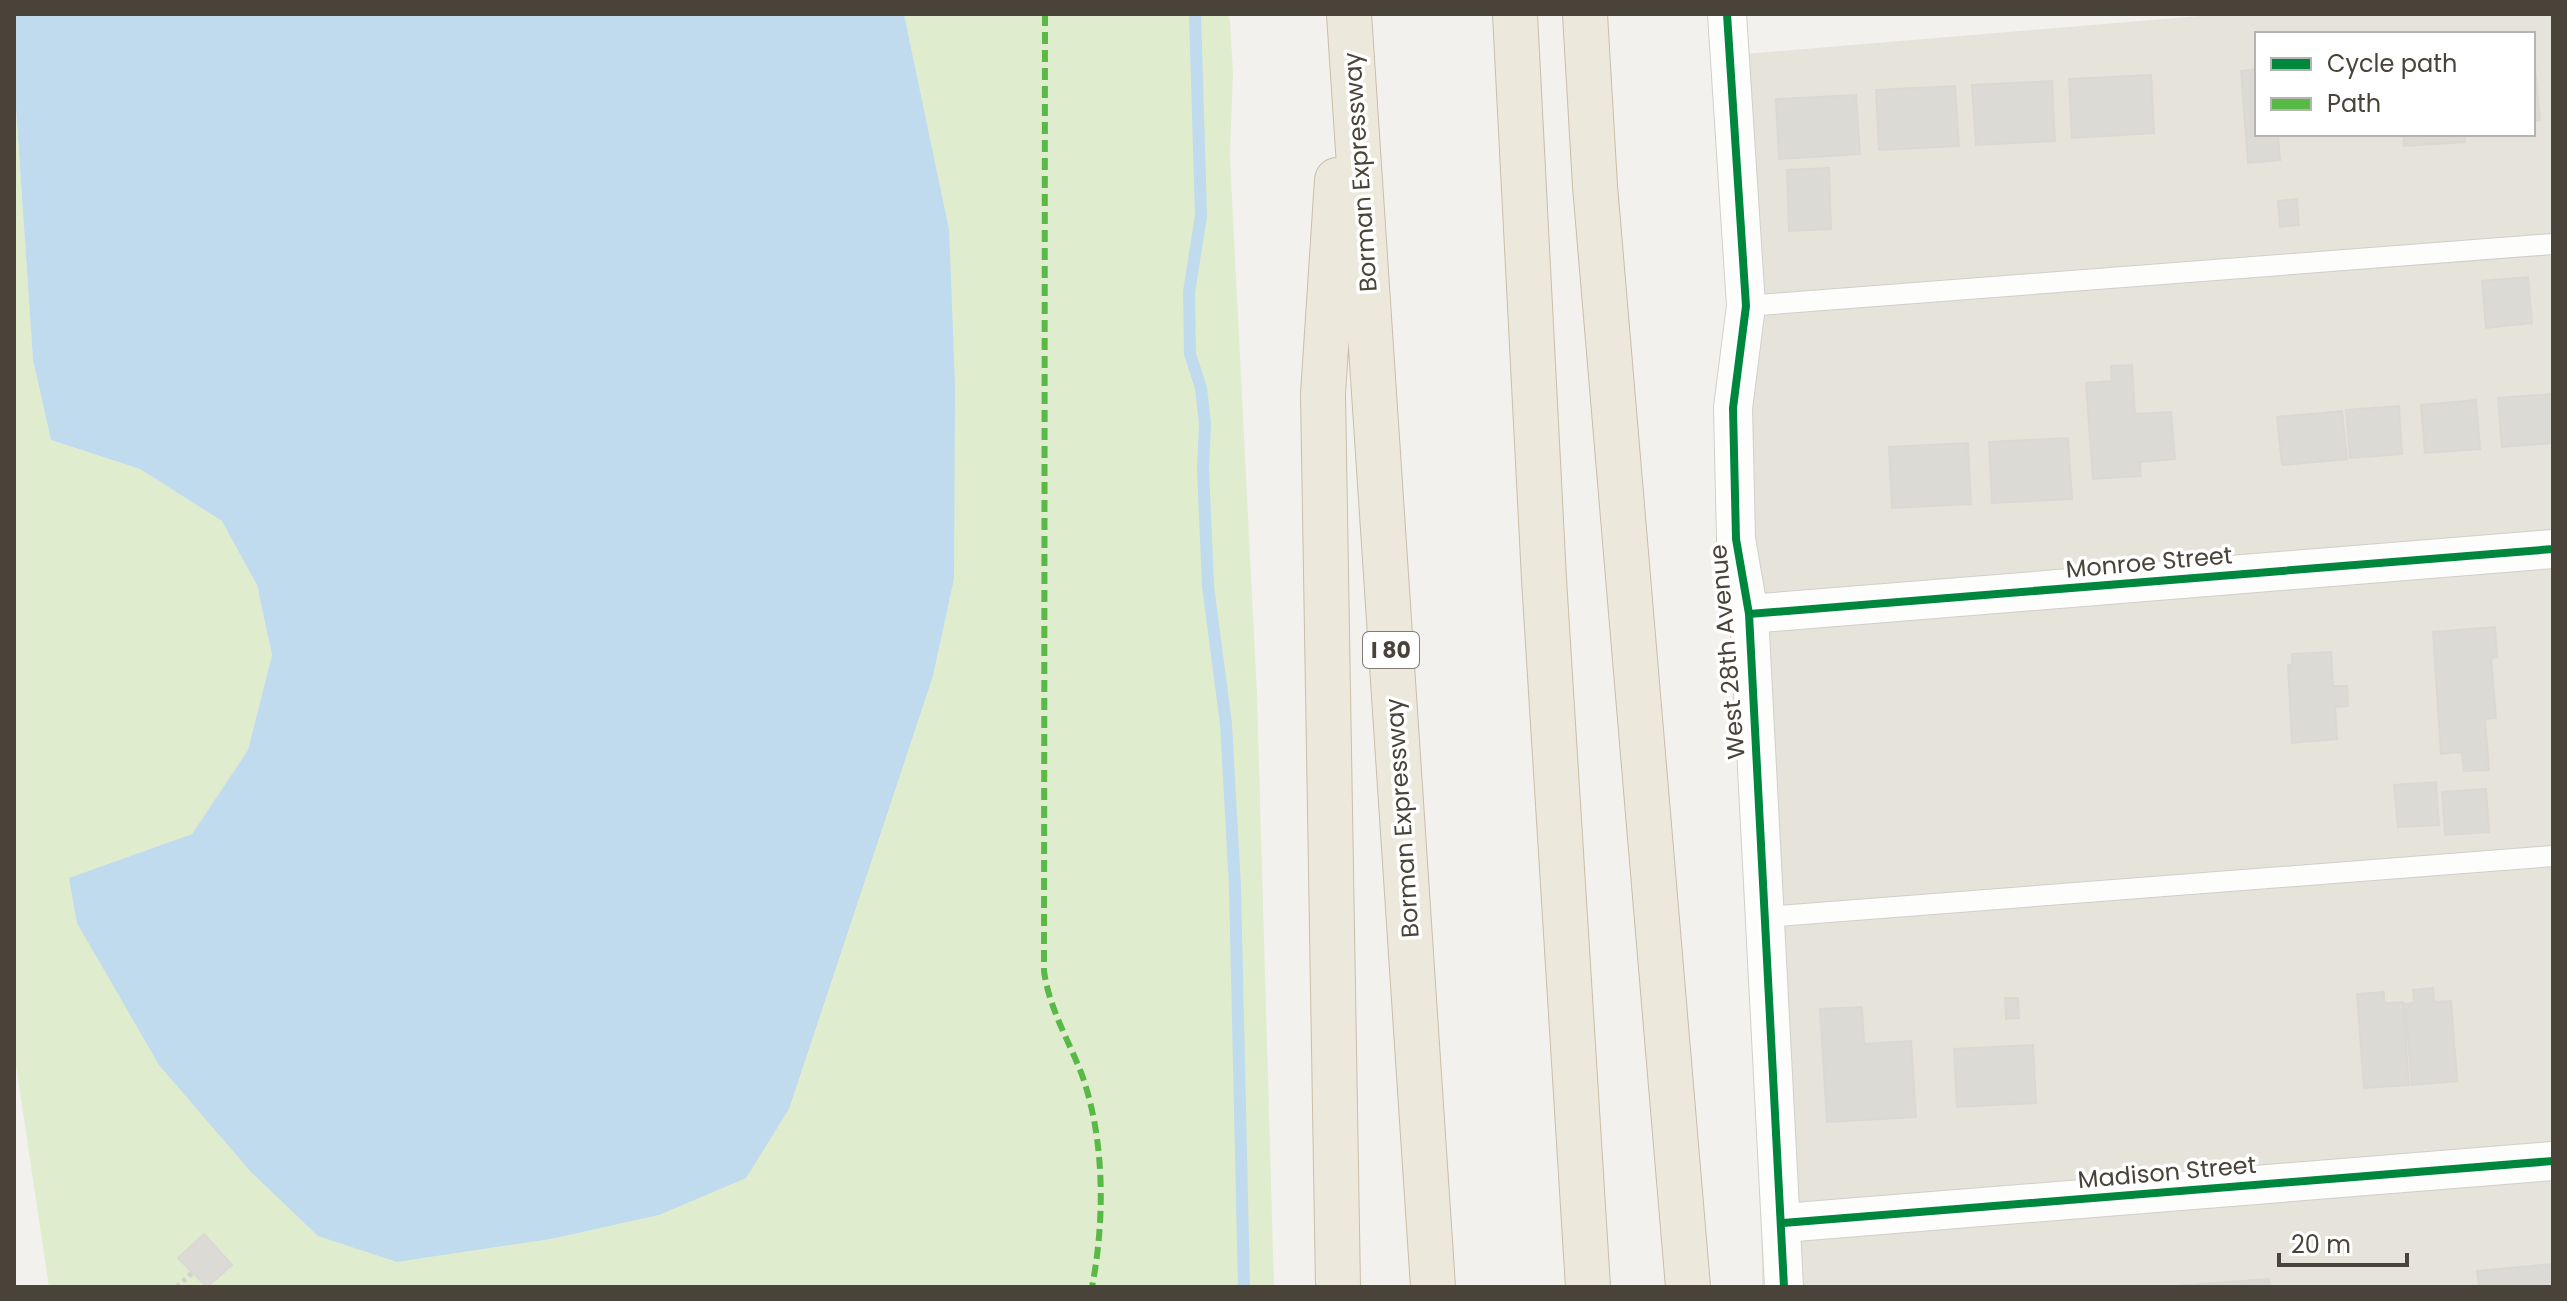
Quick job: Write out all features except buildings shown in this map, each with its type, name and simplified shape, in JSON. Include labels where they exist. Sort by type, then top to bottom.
[{"type":"highway","points":[[1338,1287],[1323,394],[1349,14]]},
{"type":"highway","name":"Borman Expressway","points":[[1349,14],[1433,1287]]},
{"type":"highway","points":[[1515,14],[1544,579],[1588,1287]]},
{"type":"highway","points":[[1585,14],[1598,218],[1688,1287]]},
{"type":"street","name":"West 28th Avenue","points":[[1727,14],[1746,306],[1733,408],[1736,539],[1749,614],[1784,1287]]},
{"type":"street","name":"Monroe Street","points":[[1749,614],[2553,549]]},
{"type":"street","name":"Madison Street","points":[[1783,1223],[2553,1161]]},
{"type":"lane","points":[[1746,306],[2553,244]]},
{"type":"lane","points":[[1765,917],[2553,856]]},
{"type":"path","points":[[177,1287],[192,1273]]},
{"type":"shaded area","points":[[2223,14],[2553,14],[2553,1287],[1762,1287],[1744,54]]},
{"type":"green space","points":[[904,14],[1228,14],[1233,72],[1230,157],[1257,695],[1274,1287],[49,1287],[14,1052],[14,79],[33,360],[51,440],[140,469],[223,521],[257,585],[272,655],[248,750],[192,834],[70,878],[397,1262],[551,1239],[659,1215],[933,676],[954,579],[949,229]]},
{"type":"water","points":[[14,14],[904,14],[949,229],[955,386],[954,579],[933,676],[789,1109],[746,1178],[659,1215],[551,1239],[397,1262],[318,1236],[251,1172],[159,1065],[77,923],[69,878],[192,834],[248,750],[272,655],[257,585],[222,521],[140,469],[51,440],[33,360],[14,79]]},
{"type":"waterway","points":[[1195,14],[1201,216],[1189,292],[1190,354],[1201,388],[1205,424],[1203,469],[1208,586],[1226,724],[1235,887],[1244,1287]]},
{"type":"marked path","points":[[1045,14],[1044,971],[1055,1011],[1082,1075],[1095,1126],[1101,1208],[1092,1287]]},
{"type":"cycle path","points":[[1727,14],[1746,306],[1733,408],[1736,539],[1749,614],[1784,1287]]},
{"type":"cycle path","points":[[1749,614],[2553,549]]},
{"type":"cycle path","points":[[1783,1223],[2553,1161]]}]
